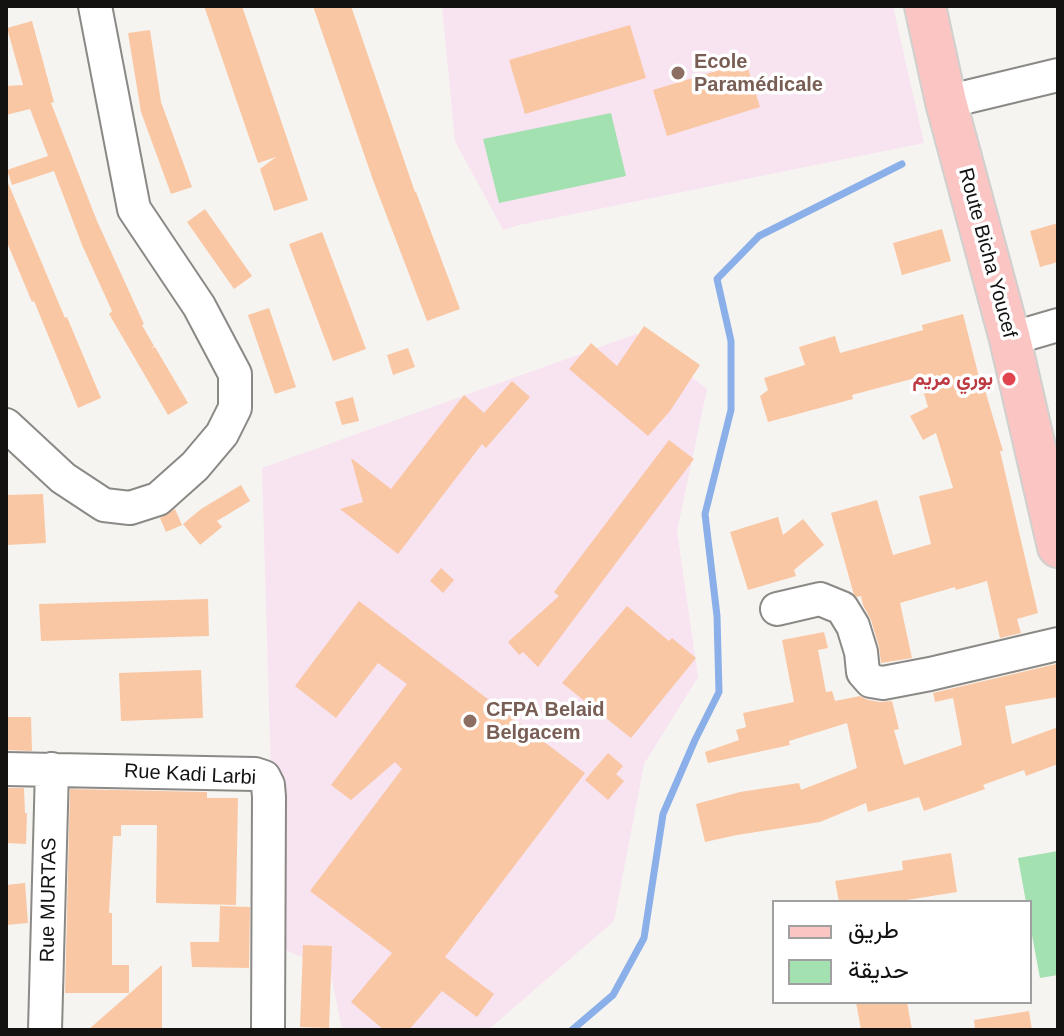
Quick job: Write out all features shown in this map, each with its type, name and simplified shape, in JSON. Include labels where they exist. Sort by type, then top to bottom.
[{"type":"main road","name":"Route Bicha Youcef","points":[[925,6],[946,102],[1010,339],[1058,547]]},
{"type":"street","points":[[6,425],[63,478],[104,505],[130,508],[158,499],[195,466],[222,434],[235,408],[235,374],[199,306],[134,209],[95,6]]},
{"type":"street","points":[[946,102],[1058,75]]},
{"type":"street","points":[[1010,339],[1058,325]]},
{"type":"street","points":[[777,609],[820,599],[842,608],[853,626],[863,672],[871,681],[883,683],[1058,644]]},
{"type":"street","name":"Rue Kadi Larbi","points":[[6,769],[255,774],[264,777],[269,797],[268,1030]]},
{"type":"street","name":"Rue MURTAS","points":[[45,1030],[52,769]]},
{"type":"shaded area","name":"Ecole Paramédicale","points":[[442,6],[893,6],[924,143],[503,230],[455,141]]},
{"type":"shaded area","name":"CFPA Belaid Belgacem","points":[[636,334],[707,389],[677,531],[698,677],[644,764],[614,921],[488,1030],[342,1030],[330,969],[276,946],[262,468]]},
{"type":"green space","points":[[611,113],[626,176],[499,203],[483,139]]},
{"type":"green space","points":[[1058,851],[1058,975],[1040,978],[1032,936],[1032,900],[1026,900],[1018,858]]},
{"type":"building","points":[[204,6],[242,6],[308,200],[274,211],[260,169],[276,157],[258,163]]},
{"type":"building","points":[[313,6],[351,6],[415,192],[460,309],[427,321],[373,180]]},
{"type":"building","points":[[32,21],[54,102],[51,103],[97,221],[154,346],[151,348],[155,347],[188,403],[168,415],[109,314],[112,311],[82,245],[54,171],[12,185],[7,170],[48,156],[30,109],[6,115],[6,86],[23,85],[7,28]]},
{"type":"building","points":[[630,25],[646,78],[525,114],[509,60]]},
{"type":"building","points":[[150,30],[161,102],[192,187],[171,194],[141,112],[128,33]]},
{"type":"building","points":[[746,62],[760,107],[667,136],[653,90]]},
{"type":"building","points":[[6,178],[101,398],[78,408],[6,240]]},
{"type":"building","points":[[205,209],[252,276],[234,289],[187,222]]},
{"type":"building","points":[[1058,223],[1058,262],[1040,267],[1030,231]]},
{"type":"building","points":[[942,229],[951,261],[902,275],[893,243]]},
{"type":"building","points":[[322,232],[366,349],[333,361],[289,244]]},
{"type":"building","points":[[269,308],[296,387],[275,394],[248,315]]},
{"type":"building","points":[[963,314],[980,381],[1003,451],[1000,451],[1038,613],[1017,619],[1021,633],[1000,638],[987,581],[900,603],[912,658],[881,663],[871,620],[861,596],[854,595],[831,513],[877,500],[893,555],[931,544],[919,496],[953,488],[936,433],[923,440],[910,416],[928,407],[919,377],[768,422],[760,396],[768,390],[764,378],[805,365],[799,347],[835,336],[840,353],[923,330],[922,325]]},
{"type":"building","points":[[644,326],[700,365],[670,411],[648,436],[569,369],[591,343],[617,366]]},
{"type":"building","points":[[408,348],[415,367],[393,375],[387,355]]},
{"type":"building","points":[[512,381],[530,397],[486,448],[482,444],[398,554],[340,509],[363,502],[351,458],[391,489],[464,395],[484,413]]},
{"type":"building","points":[[353,397],[359,421],[342,425],[335,402]]},
{"type":"building","points":[[669,440],[694,459],[538,667],[523,652],[519,655],[508,642],[559,596],[554,592]]},
{"type":"building","points":[[241,485],[250,501],[217,521],[222,527],[200,545],[183,524],[201,509]]},
{"type":"building","points":[[43,494],[46,543],[6,545],[6,495]]},
{"type":"building","points":[[175,509],[182,525],[166,532],[160,518]]},
{"type":"building","points":[[778,517],[783,535],[803,519],[824,545],[794,570],[796,576],[748,590],[730,532]]},
{"type":"building","points":[[441,568],[454,580],[443,593],[430,581]]},
{"type":"building","points":[[208,599],[209,636],[41,641],[39,604]]},
{"type":"building","points":[[359,601],[585,773],[445,957],[494,994],[477,1017],[442,991],[409,1030],[384,1030],[351,1002],[392,953],[310,891],[402,769],[395,762],[351,800],[331,785],[407,684],[378,663],[336,718],[295,686]]},
{"type":"building","points":[[627,606],[669,641],[672,638],[696,658],[631,738],[562,683]]},
{"type":"building","points":[[824,632],[828,648],[818,650],[826,692],[832,691],[835,701],[860,696],[880,702],[892,701],[899,729],[894,730],[904,765],[962,745],[953,698],[935,702],[933,693],[1056,664],[1058,697],[1005,706],[1012,744],[1058,727],[1058,764],[1026,776],[1024,770],[983,785],[985,789],[924,811],[919,797],[868,812],[866,803],[820,822],[705,842],[696,804],[740,792],[799,783],[801,790],[857,768],[847,723],[789,741],[790,745],[708,763],[705,752],[739,740],[736,730],[746,727],[743,713],[794,702],[782,640]]},
{"type":"building","points":[[201,670],[203,718],[121,721],[119,673]]},
{"type":"building","points":[[6,717],[31,717],[32,751],[6,750]]},
{"type":"building","points":[[608,753],[623,766],[616,774],[624,781],[608,800],[585,780]]},
{"type":"building","points":[[6,788],[24,788],[26,844],[6,843]]},
{"type":"building","points":[[70,789],[207,792],[207,798],[238,798],[236,905],[156,903],[157,825],[121,825],[121,836],[113,836],[109,913],[112,913],[112,965],[129,965],[129,993],[65,993]]},
{"type":"building","points":[[951,853],[957,892],[907,900],[839,900],[835,881],[903,870],[902,861]]},
{"type":"building","points":[[25,883],[28,923],[6,925],[6,885]]},
{"type":"building","points":[[220,906],[250,907],[249,968],[192,967],[190,942],[219,942]]},
{"type":"building","points":[[303,945],[332,946],[329,1028],[300,1027]]},
{"type":"building","points":[[162,965],[162,1030],[88,1030],[129,994]]},
{"type":"building","points":[[856,1004],[907,1004],[912,1030],[861,1030]]},
{"type":"building","points":[[1029,1011],[1032,1030],[975,1030],[974,1020]]},
{"type":"waterway","points":[[572,1030],[613,995],[644,938],[663,814],[719,692],[717,616],[705,514],[731,410],[731,341],[717,279],[759,236],[902,164]]},
{"type":"place","name":"Ecole Paramédicale","points":[[678,73]]},
{"type":"place","name":"بوري مريم","points":[[1009,379]]},
{"type":"place","name":"CFPA Belaid Belgacem","points":[[470,721]]}]
